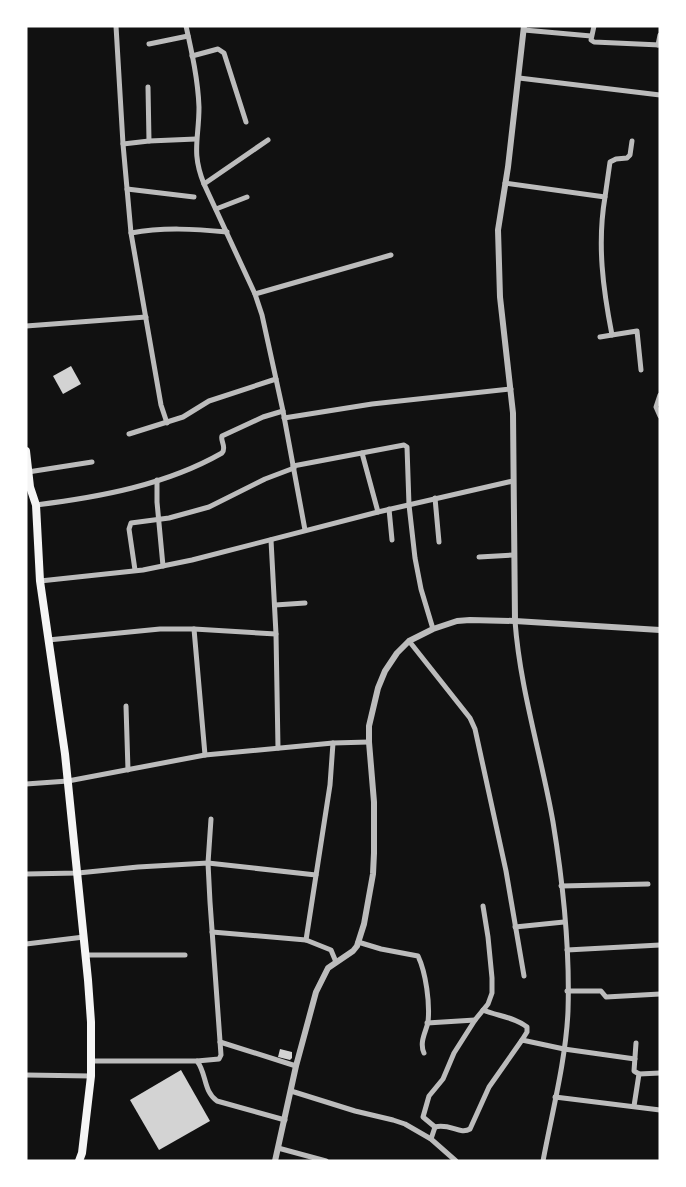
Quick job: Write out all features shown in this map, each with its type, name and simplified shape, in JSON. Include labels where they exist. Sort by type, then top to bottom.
[{"type":"highway","points":[[26,451],[28,487],[36,505],[40,581],[68,781],[86,955],[91,1022],[91,1076],[82,1153],[79,1161]]},
{"type":"highway","points":[[74,1161],[82,1153]]},
{"type":"street","points":[[116,26],[123,144],[131,232],[161,405],[167,423]]},
{"type":"street","points":[[186,26],[199,109],[196,138],[198,166],[204,184],[227,232],[262,315],[283,411],[305,530]]},
{"type":"street","points":[[594,26],[591,36],[592,41],[597,43],[659,45],[660,35]]},
{"type":"street","points":[[543,1161],[564,1049],[568,991],[561,886],[552,821],[521,677],[515,621],[513,413],[500,297],[498,230],[508,167],[524,28],[591,36]]},
{"type":"street","points":[[149,44],[188,36]]},
{"type":"street","points":[[192,56],[218,50],[224,53],[246,122]]},
{"type":"street","points":[[519,78],[660,95]]},
{"type":"street","points":[[148,87],[149,141]]},
{"type":"street","points":[[123,144],[196,138]]},
{"type":"street","points":[[204,184],[268,140]]},
{"type":"street","points":[[612,335],[603,288],[601,260],[605,197],[610,162],[616,159],[627,158],[630,155],[632,141]]},
{"type":"street","points":[[505,183],[605,197]]},
{"type":"street","points":[[127,189],[194,196]]},
{"type":"street","points":[[216,209],[247,197]]},
{"type":"street","points":[[131,232],[166,229],[227,232]]},
{"type":"street","points":[[254,294],[391,255]]},
{"type":"street","points":[[26,326],[146,317]]},
{"type":"street","points":[[600,337],[638,331],[641,370]]},
{"type":"street","points":[[129,434],[167,423],[188,415],[209,401],[276,379]]},
{"type":"street","points":[[284,418],[372,404],[511,388]]},
{"type":"street","points":[[660,395],[656,408],[660,416]]},
{"type":"street","points":[[36,505],[96,496],[187,471],[218,456],[224,451],[222,436],[263,417],[283,411]]},
{"type":"street","points":[[135,570],[129,526],[131,523],[159,519],[209,507],[294,467],[404,445],[407,447],[409,504],[415,558],[421,589],[434,629]]},
{"type":"street","points":[[362,453],[378,512]]},
{"type":"street","points":[[28,472],[92,462]]},
{"type":"street","points":[[157,480],[157,502],[163,566]]},
{"type":"street","points":[[40,581],[163,566],[409,504],[513,481]]},
{"type":"street","points":[[435,498],[439,542]]},
{"type":"street","points":[[389,509],[392,540]]},
{"type":"street","points":[[271,540],[276,634],[278,748]]},
{"type":"street","points":[[479,557],[514,555]]},
{"type":"street","points":[[275,605],[305,603]]},
{"type":"street","points":[[275,1161],[296,1066],[316,992],[324,974],[336,962],[350,955],[358,942],[367,906],[373,867],[374,802],[369,726],[378,688],[397,653],[409,641],[457,621],[515,621],[660,630]]},
{"type":"street","points":[[48,640],[160,630],[194,629],[276,634]]},
{"type":"street","points":[[194,629],[206,755]]},
{"type":"street","points":[[409,641],[470,718],[475,729],[506,871],[524,976]]},
{"type":"street","points":[[126,706],[128,770]]},
{"type":"street","points":[[26,784],[68,781],[206,755],[333,743],[369,742]]},
{"type":"street","points":[[306,940],[330,785],[333,743]]},
{"type":"street","points":[[91,1062],[197,1062],[219,1059],[221,1055],[208,863],[211,819]]},
{"type":"street","points":[[26,874],[78,873],[208,863],[316,875]]},
{"type":"street","points":[[561,886],[648,884]]},
{"type":"street","points":[[435,1127],[424,1117],[430,1096],[442,1079],[452,1057],[490,999],[493,988],[483,906]]},
{"type":"street","points":[[515,926],[564,922]]},
{"type":"street","points":[[212,932],[306,940],[331,950],[336,962]]},
{"type":"street","points":[[26,944],[84,937]]},
{"type":"street","points":[[358,942],[381,949],[418,956],[426,986],[428,1005],[428,1023],[423,1041],[424,1052]]},
{"type":"street","points":[[566,950],[660,945]]},
{"type":"street","points":[[86,955],[185,954]]},
{"type":"street","points":[[568,991],[600,991],[606,998],[660,994]]},
{"type":"street","points":[[435,1127],[445,1125],[463,1131],[470,1129],[489,1087],[527,1032],[527,1027],[511,1018],[495,1015],[483,1010]]},
{"type":"street","points":[[428,1023],[475,1020]]},
{"type":"street","points":[[522,1040],[564,1049],[635,1059]]},
{"type":"street","points":[[220,1042],[296,1066]]},
{"type":"street","points":[[636,1043],[634,1071],[639,1074],[660,1073]]},
{"type":"street","points":[[197,1062],[204,1072],[209,1094],[217,1101],[285,1120]]},
{"type":"street","points":[[634,1106],[639,1074]]},
{"type":"street","points":[[26,1075],[91,1076]]},
{"type":"street","points":[[291,1091],[393,1120],[416,1129],[431,1139],[456,1161]]},
{"type":"street","points":[[555,1097],[660,1110]]},
{"type":"street","points":[[431,1139],[435,1127]]},
{"type":"street","points":[[278,1148],[326,1161]]},
{"type":"building","points":[[71,366],[81,384],[63,394],[53,376]]},
{"type":"building","points":[[280,1049],[292,1052],[292,1058],[290,1060],[278,1057]]},
{"type":"building","points":[[181,1070],[210,1121],[159,1150],[130,1100]]}]
